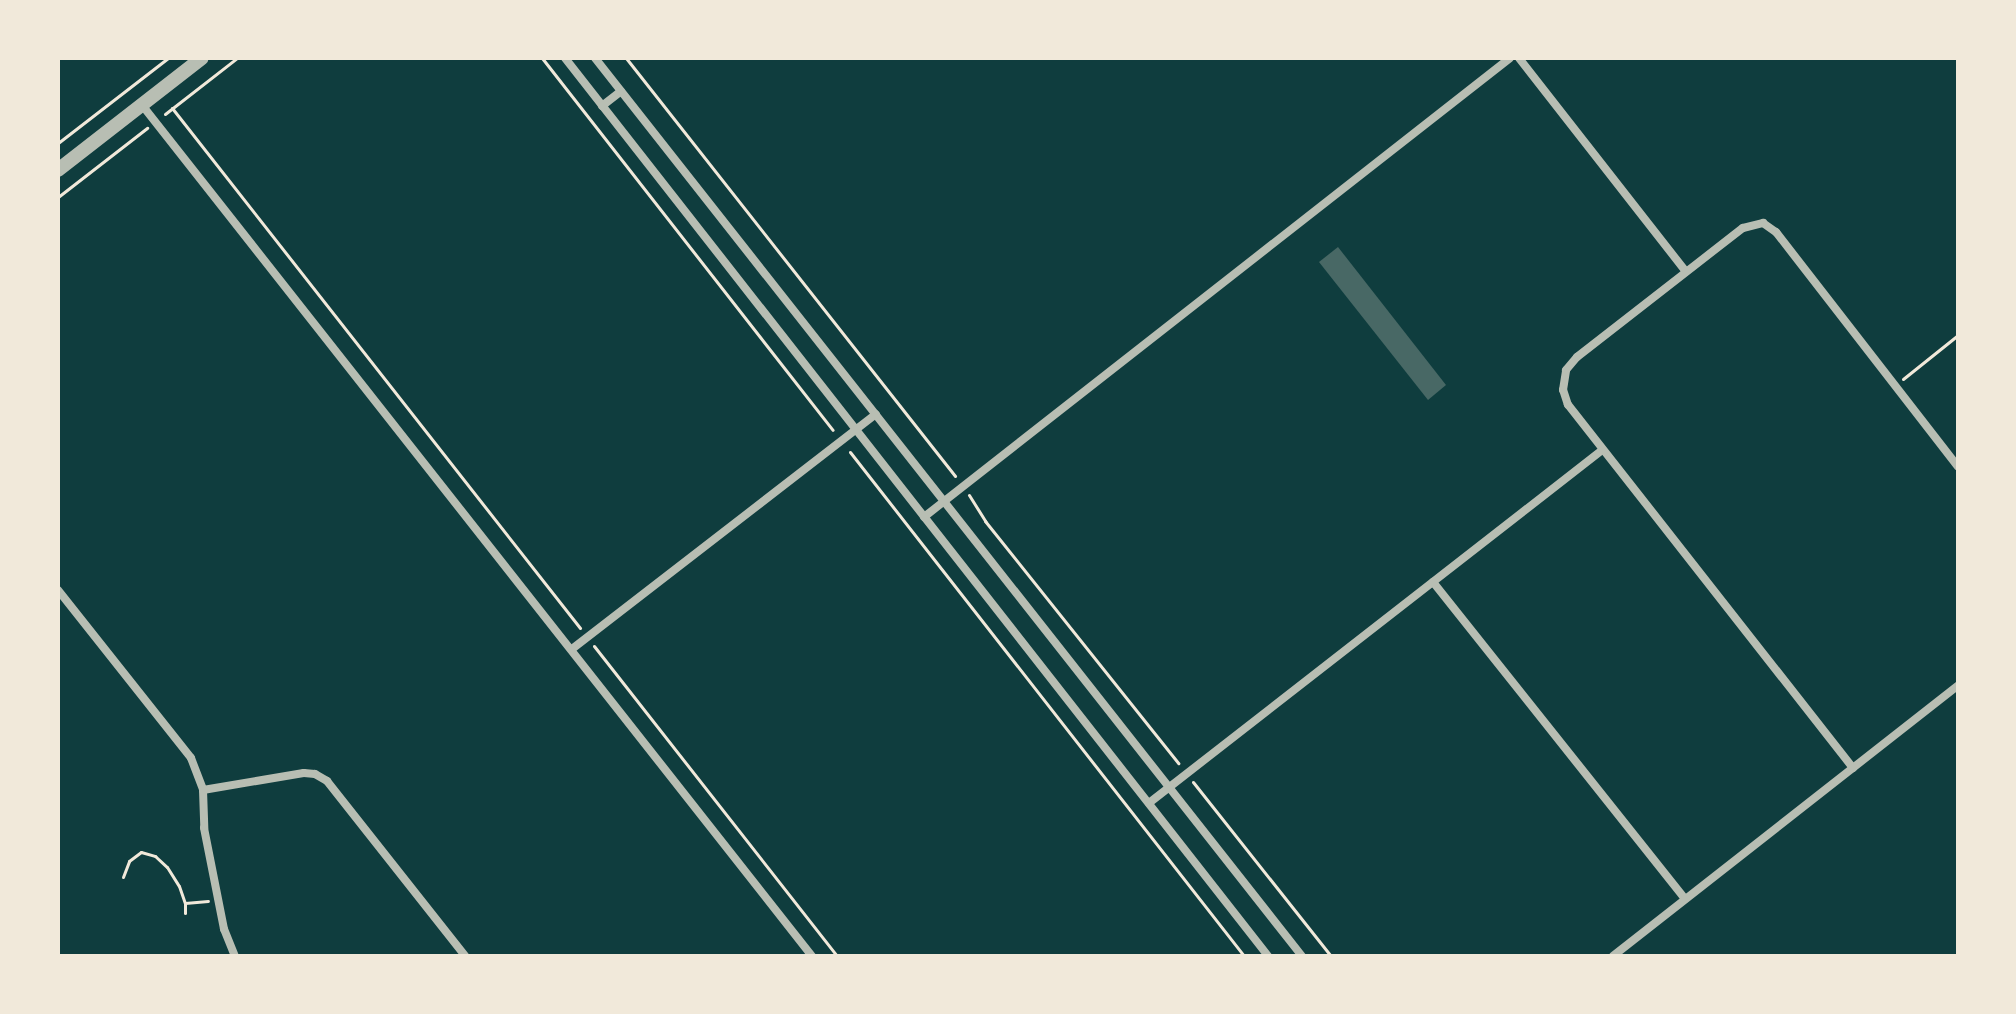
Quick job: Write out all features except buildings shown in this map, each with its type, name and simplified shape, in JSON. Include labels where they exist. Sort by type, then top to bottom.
[{"type":"street","points":[[58,170],[202,58]]},
{"type":"street","points":[[565,58],[1268,956]]},
{"type":"street","points":[[595,58],[1302,956]]},
{"type":"street","points":[[924,517],[1510,58]]},
{"type":"street","points":[[1519,58],[1686,272]]},
{"type":"street","points":[[602,106],[621,91]]},
{"type":"street","points":[[142,105],[812,956]]},
{"type":"street","points":[[1853,768],[1601,451],[1568,405],[1564,381],[1572,362],[1743,228],[1763,223],[1776,232],[1958,467]]},
{"type":"street","points":[[572,649],[876,414]]},
{"type":"street","points":[[1149,803],[1601,451]]},
{"type":"street","points":[[1433,582],[1685,899]]},
{"type":"street","points":[[60,596],[191,758],[203,790],[204,828],[218,900],[235,956]]},
{"type":"street","points":[[1613,956],[1958,685]]},
{"type":"street","points":[[203,790],[304,773],[315,774],[327,781],[465,956]]},
{"type":"path","points":[[58,143],[168,58]]},
{"type":"path","points":[[58,197],[237,58]]},
{"type":"path","points":[[542,58],[1244,956]]},
{"type":"path","points":[[626,58],[963,486],[985,521],[1331,956]]},
{"type":"path","points":[[172,108],[837,956]]},
{"type":"path","points":[[1894,386],[1958,335]]},
{"type":"path","points":[[123,877],[129,861],[141,852],[155,856],[179,886],[185,913]]},
{"type":"path","points":[[185,903],[218,900]]}]
